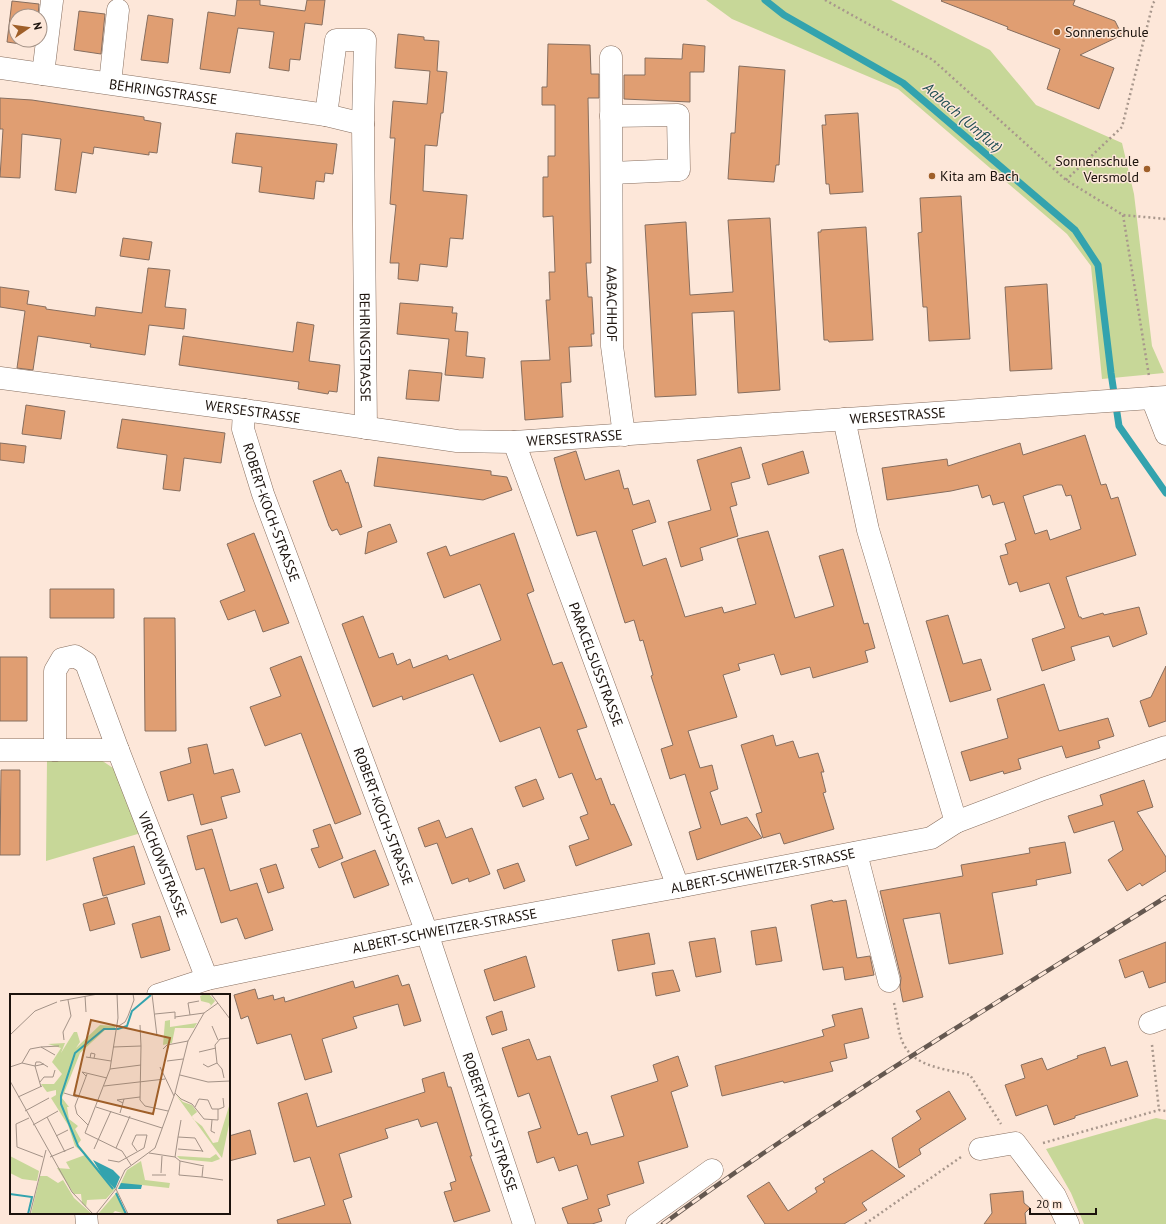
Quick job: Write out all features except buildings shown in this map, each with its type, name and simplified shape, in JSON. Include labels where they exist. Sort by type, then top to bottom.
[{"type":"street","points":[[43,74],[52,1]]},
{"type":"street","points":[[110,83],[118,10]]},
{"type":"street","name":"BEHRINGSTRASSE","points":[[326,115],[336,40],[365,40],[363,124],[366,428]]},
{"type":"street","name":"AABACHHOF","points":[[611,57],[612,346],[624,435]]},
{"type":"street","name":"BEHRINGSTRASSE","points":[[0,68],[326,115],[363,124]]},
{"type":"street","points":[[611,116],[678,115],[679,170],[612,173]]},
{"type":"street","name":"WERSESTRASSE","points":[[0,378],[244,410],[457,441],[514,442],[1154,398]]},
{"type":"street","points":[[1154,398],[1166,434]]},
{"type":"street","name":"ROBERT-KOCH-STRASSE","points":[[244,410],[243,429],[263,494],[427,933],[524,1224]]},
{"type":"street","points":[[844,419],[868,530],[956,822]]},
{"type":"street","name":"PARACELSUSSTRASSE","points":[[514,442],[678,887]]},
{"type":"street","name":"VIRCHOWSTRASSE","points":[[56,750],[55,671],[62,659],[75,656],[86,663],[118,750],[207,979]]},
{"type":"street","name":"ALBERT-SCHWEITZER-STRASSE","points":[[161,994],[207,979],[427,933],[678,887],[931,838],[956,822],[1043,789],[1166,748]]},
{"type":"street","points":[[0,750],[118,750]]},
{"type":"street","points":[[856,853],[889,981]]},
{"type":"street","points":[[980,1150],[1015,1143],[1055,1196],[1068,1224]]},
{"type":"street","points":[[637,1224],[712,1170]]},
{"type":"street","points":[[86,1214],[87,1224]]},
{"type":"path","points":[[825,0],[933,60],[1066,180],[1123,215],[1166,219]]},
{"type":"path","points":[[1066,180],[1122,127],[1153,3],[1156,0]]},
{"type":"path","points":[[1123,215],[1154,398]]},
{"type":"path","points":[[889,981],[903,1045],[912,1056],[924,1064],[970,1075],[1015,1143],[1037,1145],[1159,1110],[1166,1111]]},
{"type":"path","points":[[1158,1020],[1159,1110]]},
{"type":"path","points":[[865,1224],[955,1160],[980,1150]]},
{"type":"green space","points":[[706,0],[891,0],[990,50],[1036,105],[1122,143],[1134,194],[1152,346],[1164,373],[1102,379],[1091,266],[1067,234],[898,89],[732,19]]},
{"type":"green space","points":[[47,760],[101,760],[116,770],[141,833],[46,861]]},
{"type":"green space","points":[[1156,1118],[1166,1120],[1166,1224],[1084,1224],[1071,1193],[1046,1149]]},
{"type":"waterway","name":"Aabach (Umflut)","points":[[765,0],[784,15],[903,83],[1075,230],[1098,265],[1119,426],[1166,493]]},
{"type":"railway","points":[[663,1224],[724,1180],[848,1097],[1166,897]]},
{"type":"place","name":"Sonnenschule","points":[[1057,32]]},
{"type":"place","name":"Sonnenschule Versmold","points":[[1147,169]]},
{"type":"place","name":"Kita am Bach","points":[[932,176]]}]
